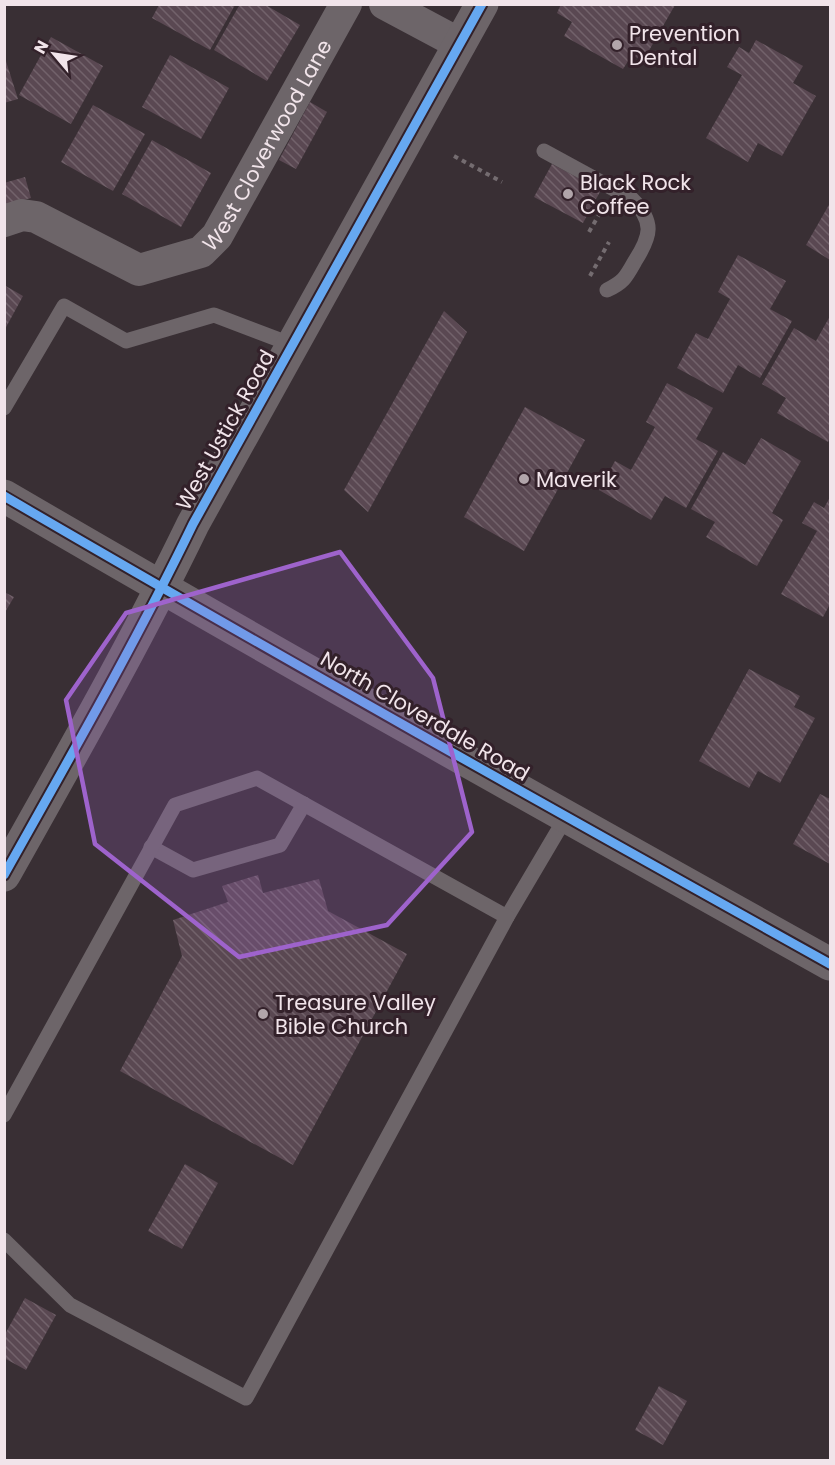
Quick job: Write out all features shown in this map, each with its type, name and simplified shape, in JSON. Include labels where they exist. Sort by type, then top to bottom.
[{"type":"main road","name":"West Ustick Road","points":[[4,875],[162,588],[193,524],[482,4]]},
{"type":"main road","name":"North Cloverdale Road","points":[[4,496],[566,817],[831,964]]},
{"type":"street","name":"West Cloverwood Lane","points":[[4,221],[22,216],[36,217],[139,270],[201,252],[217,236],[346,4]]},
{"type":"street","points":[[385,4],[460,44]]},
{"type":"lane","points":[[544,151],[632,200],[640,207],[647,219],[649,232],[646,243],[622,283],[607,290]]},
{"type":"lane","points":[[4,408],[64,306],[126,340],[214,315],[293,345]]},
{"type":"lane","points":[[4,1115],[175,805],[257,778],[507,917]]},
{"type":"lane","points":[[151,847],[193,870],[280,845],[304,804]]},
{"type":"lane","points":[[4,1239],[70,1305],[246,1398],[507,917],[566,817]]},
{"type":"path","points":[[454,156],[502,182]]},
{"type":"path","points":[[589,232],[609,197]]},
{"type":"path","points":[[588,280],[609,242]]},
{"type":"highlighted area","points":[[340,552],[433,678],[472,832],[387,925],[239,957],[95,844],[66,700],[126,613]]},
{"type":"building","points":[[240,4],[264,4],[300,25],[267,81],[214,50]]},
{"type":"building","name":"Prevention Dental","points":[[561,4],[675,5],[643,61],[632,55],[623,69],[564,36],[572,22],[557,13]]},
{"type":"building","points":[[159,5],[235,5],[210,50],[152,18]]},
{"type":"building","points":[[51,37],[103,66],[71,124],[19,95]]},
{"type":"building","points":[[756,40],[803,66],[793,83],[816,96],[782,156],[758,143],[748,162],[706,138],[742,75],[727,67],[739,47],[749,53]]},
{"type":"building","points":[[4,55],[18,99],[4,103]]},
{"type":"building","points":[[170,55],[229,88],[201,139],[142,107]]},
{"type":"building","points":[[310,102],[327,112],[296,169],[279,160]]},
{"type":"building","points":[[93,105],[145,134],[113,191],[61,162]]},
{"type":"building","points":[[152,140],[211,173],[181,227],[122,194]]},
{"type":"building","name":"Black Rock Coffee","points":[[552,164],[601,190],[583,223],[534,197]]},
{"type":"building","points":[[25,177],[31,198],[4,205],[4,183]]},
{"type":"building","points":[[830,203],[830,260],[806,245]]},
{"type":"building","points":[[738,255],[786,281],[770,309],[792,321],[760,378],[738,365],[723,393],[677,368],[696,333],[708,339],[730,299],[718,292]]},
{"type":"building","points":[[4,285],[23,296],[4,331]]},
{"type":"building","points":[[444,311],[467,332],[368,512],[344,490]]},
{"type":"building","points":[[830,316],[830,437],[828,442],[777,413],[786,398],[762,384],[794,328],[816,341]]},
{"type":"building","points":[[667,383],[713,408],[696,439],[718,451],[686,508],[665,496],[651,520],[599,490],[615,461],[631,470],[655,427],[646,422]]},
{"type":"building","name":"Maverik","points":[[525,407],[585,440],[524,551],[464,517]]},
{"type":"building","points":[[761,438],[801,461],[772,513],[783,520],[757,566],[706,537],[715,522],[691,509],[723,452],[745,465]]},
{"type":"building","points":[[830,497],[830,604],[823,617],[781,594],[817,531],[802,523],[814,502],[824,508]]},
{"type":"building","points":[[4,592],[14,597],[4,614]]},
{"type":"building","points":[[749,669],[800,696],[794,707],[815,718],[780,783],[758,771],[749,788],[699,761]]},
{"type":"building","points":[[820,794],[830,799],[830,864],[793,844]]},
{"type":"building","name":"Treasure Valley Bible Church","points":[[258,875],[263,893],[319,879],[328,911],[407,954],[293,1165],[120,1071],[182,956],[173,920],[228,902],[222,886]]},
{"type":"building","points":[[185,1164],[218,1183],[182,1249],[148,1231]]},
{"type":"building","points":[[25,1298],[56,1315],[26,1370],[4,1358],[4,1336]]},
{"type":"building","points":[[659,1386],[687,1401],[663,1445],[635,1430]]},
{"type":"cycle path","points":[[4,875],[125,657],[193,524],[482,4]]},
{"type":"cycle path","points":[[4,496],[313,674],[830,964]]},
{"type":"place","name":"Prevention Dental","points":[[617,45]]},
{"type":"place","name":"Black Rock Coffee","points":[[568,194]]},
{"type":"place","name":"Maverik","points":[[524,479]]},
{"type":"place","name":"Treasure Valley Bible Church","points":[[263,1014]]}]
